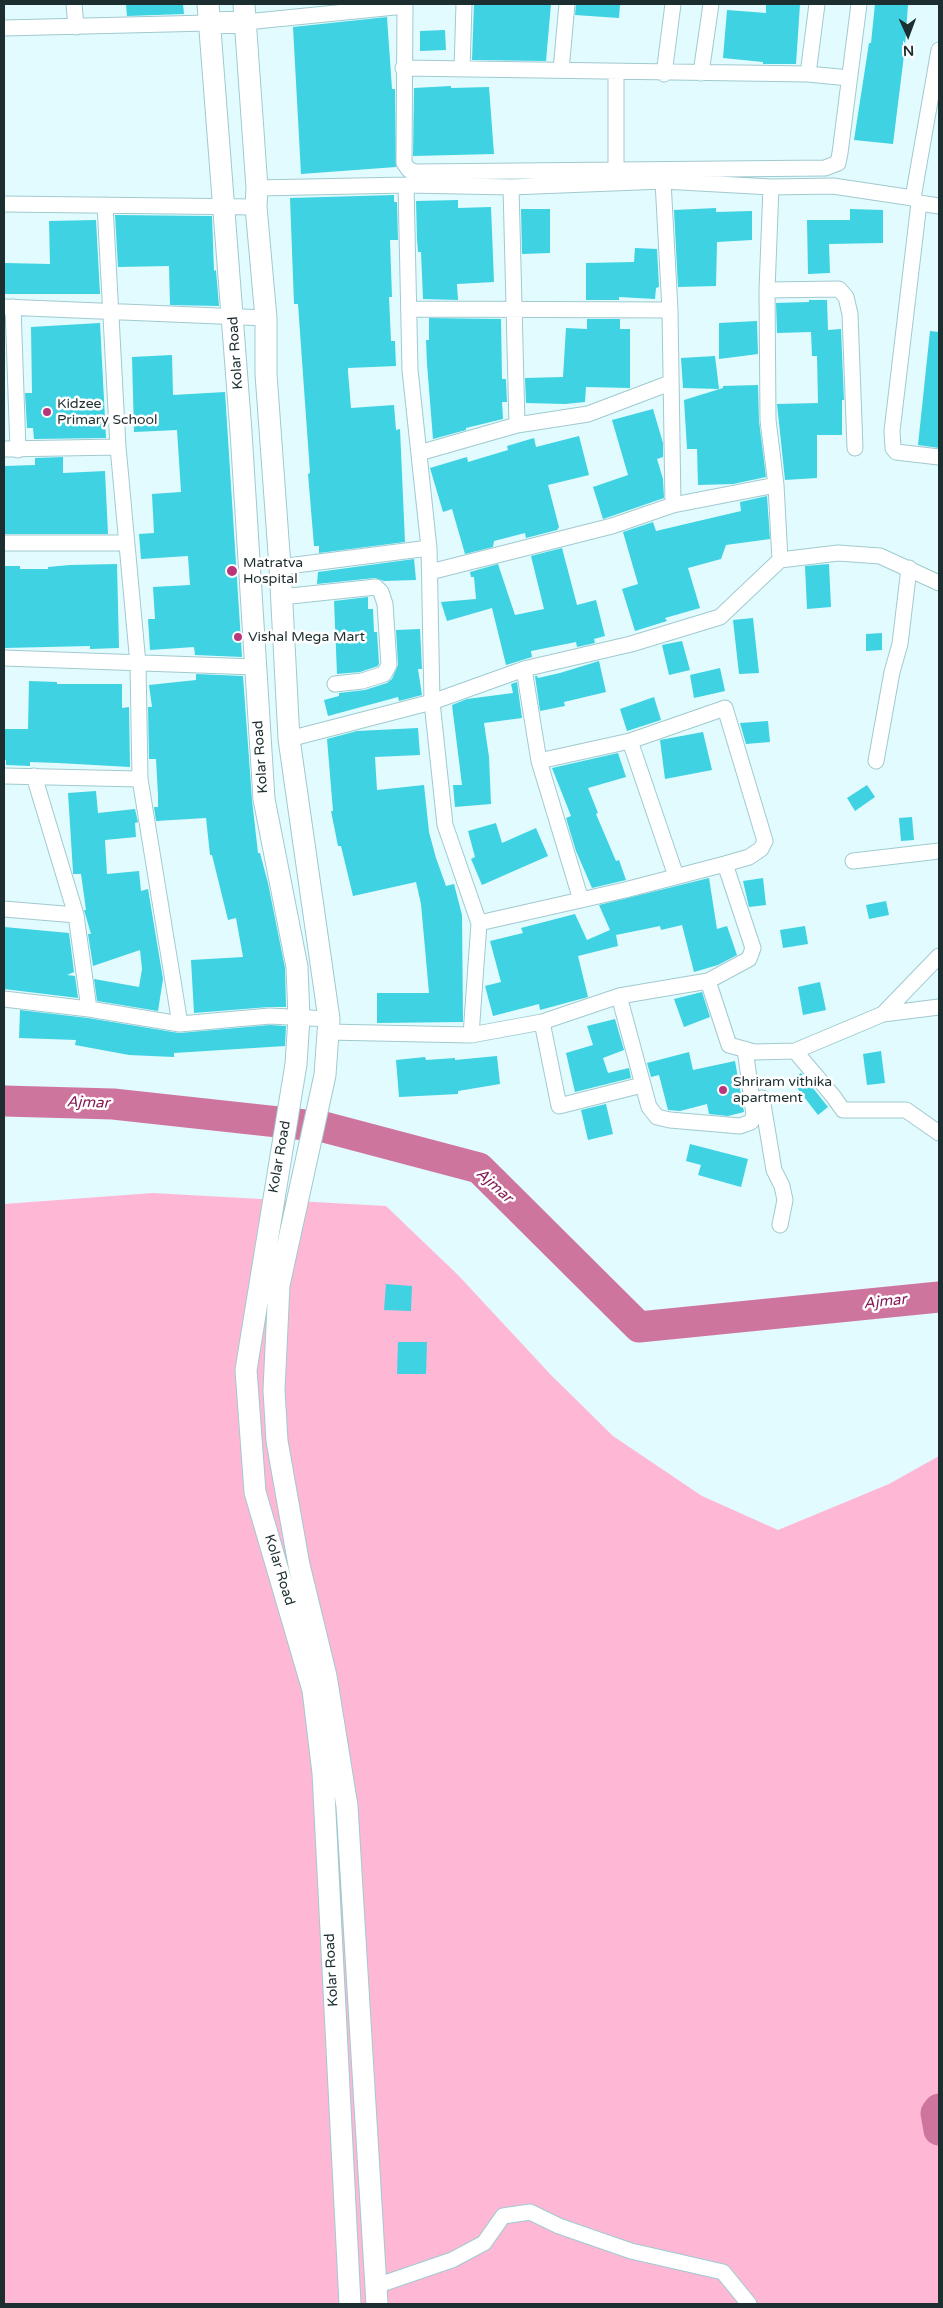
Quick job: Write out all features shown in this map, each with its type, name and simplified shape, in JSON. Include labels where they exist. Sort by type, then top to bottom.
[{"type":"main road","points":[[208,13],[245,13]]},
{"type":"main road","name":"Kolar Road","points":[[208,13],[233,315],[264,799],[297,967],[299,1018],[296,1064],[269,1285],[277,1442],[299,1565],[326,1676],[347,1806],[377,2295]]},
{"type":"main road","name":"Kolar Road","points":[[245,13],[256,197],[266,318],[266,374],[282,597],[289,739],[328,1025],[325,1075],[246,1370],[255,1492],[311,1680],[319,1725],[350,2304]]},
{"type":"street","points":[[74,4],[76,27]]},
{"type":"street","points":[[462,69],[464,4]]},
{"type":"street","points":[[560,70],[567,4]]},
{"type":"street","points":[[664,74],[673,4]]},
{"type":"street","points":[[701,73],[711,4]]},
{"type":"street","points":[[808,74],[817,4]]},
{"type":"street","points":[[245,13],[405,5],[403,68],[404,163],[409,170],[416,172],[815,168],[833,166],[838,163],[859,4]]},
{"type":"street","points":[[4,28],[76,27],[208,13]]},
{"type":"street","points":[[939,50],[916,201],[892,431],[892,442],[896,452],[939,456]]},
{"type":"street","points":[[403,68],[560,70],[664,74],[808,74],[849,78]]},
{"type":"street","points":[[616,73],[616,169]]},
{"type":"street","points":[[4,204],[223,207],[256,197],[406,185],[511,187],[663,181],[771,187],[833,186],[939,206]]},
{"type":"street","points":[[663,181],[670,310],[673,505]]},
{"type":"street","points":[[406,185],[410,370],[429,548],[432,702],[445,826],[479,923],[471,1035]]},
{"type":"street","points":[[511,187],[517,425]]},
{"type":"street","points":[[771,187],[767,290],[768,420],[776,486],[780,560]]},
{"type":"street","points":[[105,206],[109,310],[118,447],[138,664],[140,779],[180,1024]]},
{"type":"street","points":[[767,290],[838,289],[846,297],[850,314],[855,448]]},
{"type":"street","points":[[118,447],[11,450],[8,307],[233,315],[266,318]]},
{"type":"street","points":[[409,309],[670,310]]},
{"type":"street","points":[[419,453],[517,425],[588,414],[670,383]]},
{"type":"street","points":[[430,572],[612,526],[673,505],[776,486]]},
{"type":"street","points":[[4,544],[126,543]]},
{"type":"street","points":[[280,566],[429,548]]},
{"type":"street","points":[[289,739],[432,702],[524,669],[631,644],[720,618],[780,560],[847,553],[880,556],[909,568],[939,584]]},
{"type":"street","points":[[876,761],[892,672],[900,644],[909,568]]},
{"type":"street","points":[[282,597],[376,587],[381,592],[385,604],[389,665],[384,674],[362,682],[335,684]]},
{"type":"street","points":[[4,658],[255,668]]},
{"type":"street","points":[[524,669],[540,761],[581,900]]},
{"type":"street","points":[[479,923],[725,864],[749,857],[761,849],[765,840],[724,708],[630,741],[540,761]]},
{"type":"street","points":[[630,741],[676,876]]},
{"type":"street","points":[[4,776],[140,779]]},
{"type":"street","points":[[34,776],[76,915],[89,1009]]},
{"type":"street","points":[[852,861],[939,851]]},
{"type":"street","points":[[4,1000],[89,1009],[180,1024],[270,1016],[299,1018],[328,1025],[471,1035],[542,1022],[619,996],[708,981],[750,959],[753,948],[725,864]]},
{"type":"street","points":[[4,909],[76,915]]},
{"type":"street","points":[[883,1014],[939,956]]},
{"type":"street","points":[[708,981],[729,1044],[749,1051],[795,1051],[883,1014],[939,1007]]},
{"type":"street","points":[[619,996],[642,1085],[649,1107],[657,1117],[670,1120],[740,1126],[751,1122],[754,1115],[749,1051]]},
{"type":"street","points":[[542,1022],[559,1106],[642,1085]]},
{"type":"street","points":[[749,1051],[774,1170],[782,1186],[785,1200],[780,1225]]},
{"type":"street","points":[[795,1051],[843,1110],[906,1110],[939,1133]]},
{"type":"street","points":[[377,2295],[484,2243],[504,2216],[530,2212],[559,2226],[631,2251],[723,2272],[749,2304]]},
{"type":"shaded area","points":[[153,1193],[386,1206],[458,1275],[551,1375],[613,1436],[702,1496],[778,1530],[889,1484],[939,1456],[939,2304],[4,2304],[4,1204]]},
{"type":"building","points":[[126,4],[183,4],[184,14],[127,16]]},
{"type":"building","points":[[474,4],[551,4],[546,61],[472,60]]},
{"type":"building","points":[[576,4],[620,4],[619,18],[575,15]]},
{"type":"building","points":[[766,4],[800,4],[796,64],[763,64],[763,62],[723,58],[727,10],[766,13]]},
{"type":"building","points":[[875,4],[908,4],[905,47],[893,144],[854,140],[869,43],[871,43]]},
{"type":"building","points":[[387,17],[392,89],[395,89],[396,167],[301,174],[293,27]]},
{"type":"building","points":[[445,30],[446,50],[420,51],[420,31]]},
{"type":"building","points":[[451,86],[451,88],[489,87],[494,154],[413,156],[414,88]]},
{"type":"building","points":[[394,195],[394,202],[397,202],[398,240],[390,240],[392,297],[389,297],[391,341],[395,341],[396,366],[348,368],[348,372],[351,408],[394,405],[396,430],[400,429],[405,542],[319,553],[319,546],[314,546],[298,304],[294,304],[290,198]]},
{"type":"building","points":[[458,200],[458,208],[491,207],[494,282],[457,284],[458,300],[423,299],[421,252],[418,252],[417,239],[416,201]]},
{"type":"building","points":[[716,208],[716,212],[752,211],[752,240],[717,242],[716,286],[678,287],[674,210]]},
{"type":"building","points":[[521,209],[550,209],[550,253],[522,254]]},
{"type":"building","points":[[850,209],[883,210],[883,243],[829,244],[830,273],[808,274],[807,220],[850,220]]},
{"type":"building","points":[[115,215],[212,216],[214,271],[216,270],[219,306],[170,305],[169,266],[118,267]]},
{"type":"building","points":[[96,220],[100,294],[4,294],[4,263],[50,264],[49,221]]},
{"type":"building","points":[[635,248],[657,249],[659,287],[656,288],[655,299],[619,297],[619,300],[586,300],[586,263],[634,262]]},
{"type":"building","points":[[809,300],[827,300],[828,330],[841,329],[844,400],[842,400],[842,435],[817,435],[817,478],[785,480],[777,404],[818,403],[817,356],[812,356],[811,332],[777,333],[776,303],[809,302]]},
{"type":"building","points":[[429,318],[501,319],[502,379],[506,379],[507,402],[502,402],[503,419],[466,428],[466,430],[433,439],[426,340],[429,340]]},
{"type":"building","points":[[587,319],[620,319],[620,329],[630,329],[630,388],[586,387],[585,402],[565,404],[526,403],[525,378],[563,377],[566,328],[587,329]]},
{"type":"building","points":[[757,321],[758,354],[719,359],[719,323]]},
{"type":"building","points":[[100,323],[106,438],[34,439],[33,428],[27,428],[25,393],[32,393],[31,327]]},
{"type":"building","points":[[930,331],[939,332],[939,448],[918,445]]},
{"type":"building","points":[[172,355],[173,395],[225,392],[242,657],[195,655],[194,647],[150,650],[148,619],[155,619],[153,587],[190,585],[188,556],[141,559],[139,534],[154,533],[152,494],[181,492],[177,430],[134,432],[132,357]]},
{"type":"building","points":[[715,356],[719,389],[683,388],[681,358]]},
{"type":"building","points":[[758,385],[759,421],[766,477],[733,484],[698,485],[697,449],[687,449],[684,400],[723,388],[723,386]]},
{"type":"building","points":[[653,409],[663,443],[663,457],[657,459],[663,479],[664,498],[603,519],[593,487],[628,475],[612,420]]},
{"type":"building","points":[[579,436],[589,475],[548,485],[559,527],[557,530],[526,538],[525,533],[494,541],[493,547],[465,554],[452,509],[443,512],[430,468],[467,457],[468,462],[508,450],[507,446],[534,438],[536,447]]},
{"type":"building","points":[[63,457],[63,473],[105,471],[108,534],[4,534],[4,466],[35,465],[35,458]]},
{"type":"building","points":[[767,496],[770,539],[726,545],[721,559],[688,568],[700,608],[665,618],[667,621],[635,631],[622,589],[638,584],[623,532],[653,522],[656,531],[741,511],[740,502]]},
{"type":"building","points":[[562,548],[577,605],[596,600],[605,636],[594,639],[595,643],[577,647],[576,642],[531,651],[532,657],[506,665],[492,608],[447,621],[441,602],[476,599],[474,577],[471,577],[470,572],[498,564],[515,615],[544,609],[531,556]]},
{"type":"building","points":[[414,559],[416,580],[384,581],[375,578],[317,584],[318,572]]},
{"type":"building","points":[[117,564],[119,648],[90,649],[90,646],[4,648],[4,566],[20,566],[20,569],[48,569],[48,567],[70,565]]},
{"type":"building","points":[[829,564],[831,607],[807,609],[805,566]]},
{"type":"building","points":[[368,597],[368,609],[373,609],[374,632],[377,632],[378,666],[360,672],[337,674],[334,601]]},
{"type":"building","points":[[753,618],[759,673],[739,674],[733,620]]},
{"type":"building","points":[[420,629],[422,669],[418,669],[422,695],[399,701],[398,697],[328,716],[324,700],[339,696],[339,693],[365,690],[387,683],[392,679],[398,665],[396,630]]},
{"type":"building","points":[[882,633],[882,650],[866,651],[866,634]]},
{"type":"building","points":[[682,641],[690,670],[669,675],[662,645]]},
{"type":"building","points":[[599,661],[606,692],[564,702],[565,706],[540,711],[535,676],[538,678],[560,673]]},
{"type":"building","points":[[720,668],[725,691],[694,698],[690,675]]},
{"type":"building","points":[[196,674],[243,676],[252,800],[258,853],[260,853],[268,883],[285,968],[286,1007],[194,1013],[191,960],[243,957],[236,918],[228,920],[212,855],[210,855],[206,818],[156,821],[154,807],[158,807],[158,795],[156,759],[149,759],[148,707],[152,707],[149,685],[196,680]]},
{"type":"building","points":[[29,681],[57,682],[57,684],[122,684],[122,708],[129,707],[130,767],[30,762],[30,766],[6,765],[6,760],[4,760],[4,729],[28,729]]},
{"type":"building","points":[[517,682],[522,718],[484,723],[489,757],[491,804],[455,807],[453,785],[462,785],[452,705],[467,699],[513,693],[511,684]]},
{"type":"building","points":[[654,697],[661,720],[627,731],[620,709]]},
{"type":"building","points":[[768,721],[770,742],[746,744],[740,723]]},
{"type":"building","points":[[418,728],[420,755],[375,757],[377,790],[424,785],[429,832],[436,858],[446,886],[454,884],[462,915],[463,1022],[377,1023],[377,993],[429,993],[421,904],[416,882],[353,896],[341,846],[338,846],[331,811],[333,811],[327,739],[357,731]]},
{"type":"building","points":[[703,732],[712,770],[665,779],[660,740]]},
{"type":"building","points":[[618,753],[626,777],[588,788],[598,813],[596,814],[616,861],[619,860],[626,880],[592,888],[576,851],[566,818],[571,816],[552,768]]},
{"type":"building","points":[[867,785],[875,797],[855,811],[847,798]]},
{"type":"building","points":[[96,791],[98,813],[135,809],[138,822],[135,823],[136,837],[105,840],[107,874],[139,871],[141,891],[148,889],[163,979],[158,1011],[97,1001],[94,979],[139,987],[142,969],[140,950],[93,966],[88,934],[91,934],[84,910],[86,910],[81,874],[73,874],[68,793]]},
{"type":"building","points":[[912,817],[914,840],[901,841],[899,818]]},
{"type":"building","points":[[496,823],[502,843],[536,828],[548,856],[482,885],[471,859],[475,857],[468,831]]},
{"type":"building","points":[[709,878],[717,929],[727,926],[737,955],[718,965],[694,972],[682,925],[661,930],[660,926],[616,935],[618,946],[578,956],[588,997],[540,1010],[539,1004],[493,1016],[485,986],[501,982],[490,941],[523,933],[521,928],[575,914],[587,940],[610,930],[599,905]]},
{"type":"building","points":[[763,878],[766,905],[749,907],[743,881]]},
{"type":"building","points":[[886,901],[889,915],[869,919],[866,905]]},
{"type":"building","points":[[805,926],[808,944],[783,948],[780,930]]},
{"type":"building","points":[[4,927],[69,933],[74,972],[67,975],[75,976],[78,998],[4,989]]},
{"type":"building","points":[[820,982],[826,1010],[803,1015],[798,987]]},
{"type":"building","points":[[702,992],[710,1017],[684,1027],[674,999]]},
{"type":"building","points":[[20,1010],[88,1018],[179,1033],[270,1025],[286,1026],[285,1046],[174,1053],[174,1057],[129,1055],[75,1045],[76,1040],[19,1038]]},
{"type":"building","points":[[615,1019],[624,1050],[603,1058],[608,1073],[629,1068],[631,1078],[575,1092],[566,1053],[593,1045],[587,1026]]},
{"type":"building","points":[[881,1051],[885,1083],[867,1085],[863,1054]]},
{"type":"building","points":[[689,1052],[693,1070],[735,1061],[744,1112],[728,1116],[709,1114],[707,1104],[680,1111],[668,1110],[659,1075],[651,1077],[647,1063]]},
{"type":"building","points":[[497,1056],[500,1084],[458,1091],[458,1094],[399,1097],[396,1060],[425,1057],[426,1060],[455,1058],[455,1060]]},
{"type":"building","points":[[801,1073],[828,1107],[818,1115],[791,1080]]},
{"type":"building","points":[[606,1104],[613,1134],[588,1140],[581,1110]]},
{"type":"building","points":[[690,1144],[748,1159],[741,1187],[698,1175],[701,1165],[686,1161]]},
{"type":"building","points":[[386,1284],[412,1286],[411,1311],[384,1310]]},
{"type":"building","points":[[398,1342],[427,1342],[426,1374],[397,1374]]},
{"type":"waterway","name":"Ajmar","points":[[4,1101],[113,1104],[324,1127],[479,1168],[639,1327],[939,1297]]},
{"type":"waterway","points":[[939,2109],[936,2113],[939,2130]]},
{"type":"place","name":"Kidzee Primary School","points":[[47,412]]},
{"type":"place","name":"Matratva Hospital","points":[[232,571]]},
{"type":"place","name":"Vishal Mega Mart","points":[[238,637]]},
{"type":"place","name":"Shriram vithika apartment","points":[[723,1090]]}]
